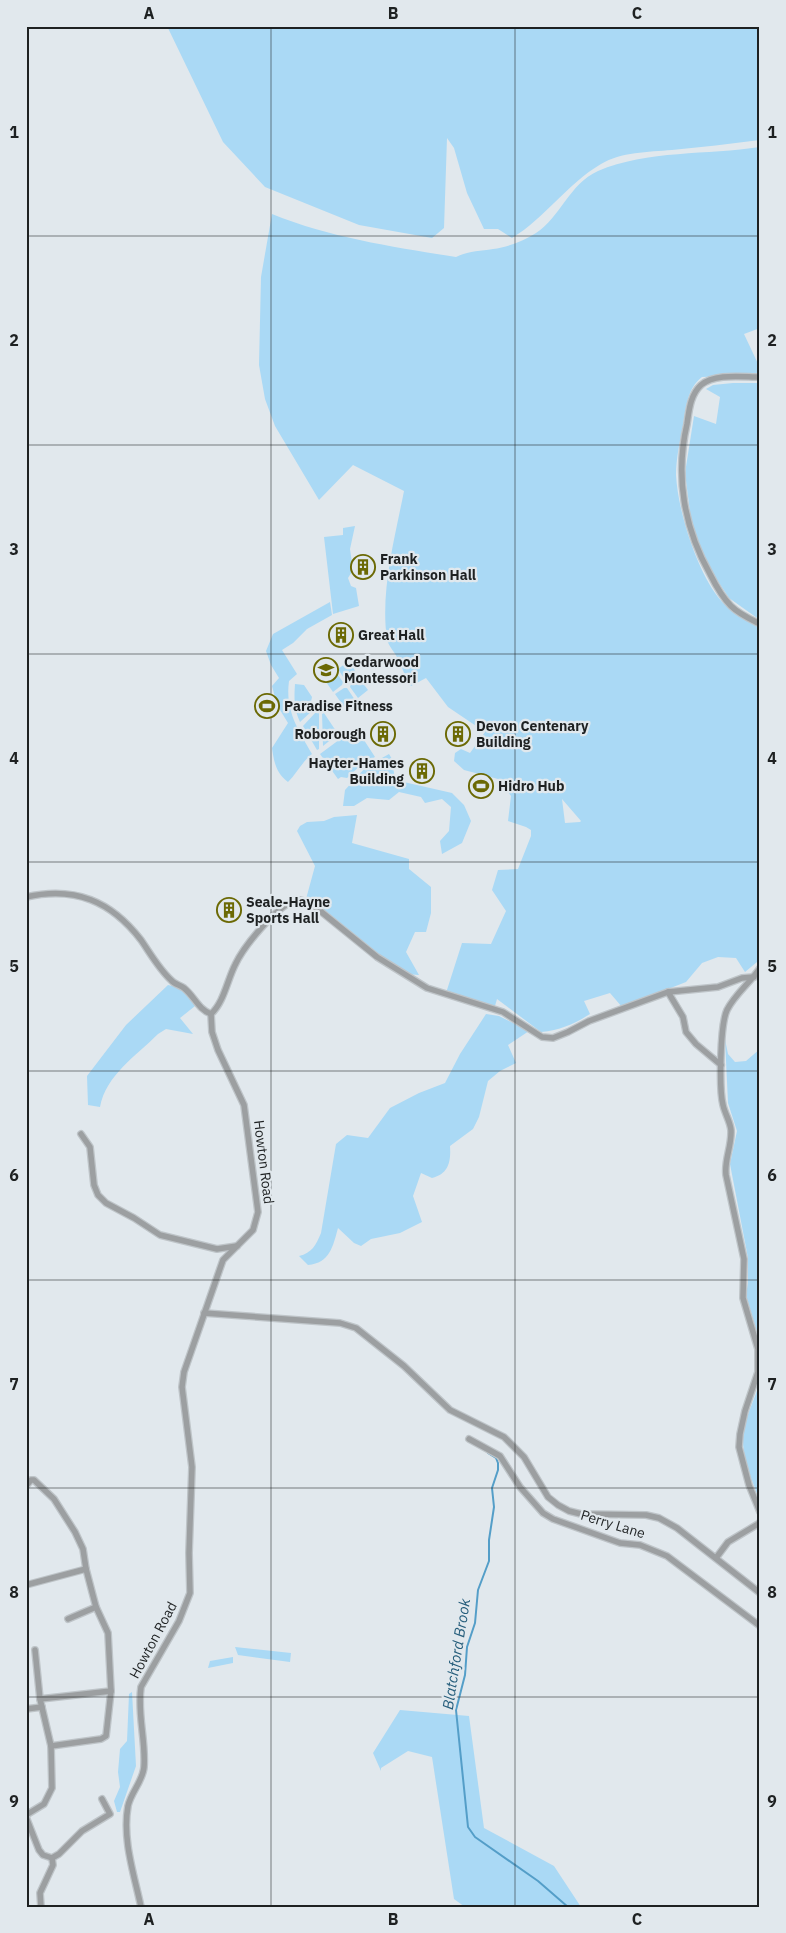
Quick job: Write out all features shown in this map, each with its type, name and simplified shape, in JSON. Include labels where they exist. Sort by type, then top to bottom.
[{"type":"street","points":[[760,378],[712,379],[702,384],[696,391],[692,400],[686,429],[681,474],[688,526],[704,565],[717,588],[732,607],[760,624]]},
{"type":"street","points":[[26,897],[43,894],[76,896],[108,907],[129,926],[171,981],[184,988],[203,1011],[211,1014],[218,1008],[235,965],[246,945],[275,914],[287,905],[299,900],[314,906],[377,957],[427,988],[502,1012],[542,1037],[553,1038],[589,1021],[668,992],[718,987],[742,978],[754,977]]},
{"type":"street","points":[[760,968],[727,1010],[722,1037],[723,1105],[731,1129],[731,1139],[725,1165],[726,1176],[744,1259],[743,1298],[758,1349],[758,1372],[745,1411],[739,1447],[749,1486],[760,1512]]},
{"type":"street","points":[[668,992],[683,1017],[686,1032],[696,1044],[722,1065]]},
{"type":"street","name":"Howton Road","points":[[141,1907],[127,1841],[126,1818],[129,1802],[144,1770],[139,1700],[140,1687],[179,1621],[190,1593],[189,1553],[192,1467],[182,1387],[187,1358],[223,1260],[253,1230],[258,1212],[244,1105],[218,1050],[212,1032],[211,1014]]},
{"type":"street","points":[[81,1134],[90,1147],[94,1185],[98,1195],[106,1203],[160,1234],[217,1249],[222,1252],[223,1260]]},
{"type":"street","points":[[217,1249],[238,1245]]},
{"type":"street","points":[[204,1313],[340,1323],[356,1328],[404,1366],[450,1410],[504,1437],[524,1457],[548,1497],[558,1505],[569,1511],[581,1514],[646,1515],[659,1518],[677,1528],[760,1593]]},
{"type":"street","name":"Perry Lane","points":[[469,1439],[500,1456],[520,1487],[544,1513],[620,1543],[640,1545],[668,1556],[760,1626]]},
{"type":"street","points":[[26,1486],[31,1480],[34,1480],[54,1499],[75,1532],[83,1549],[96,1608],[108,1632],[111,1691],[105,1738],[51,1746]]},
{"type":"street","points":[[716,1558],[728,1542],[760,1522]]},
{"type":"street","points":[[26,1585],[86,1569]]},
{"type":"street","points":[[68,1619],[96,1608]]},
{"type":"street","points":[[35,1650],[40,1699],[51,1746],[52,1788],[44,1804],[26,1816],[39,1850],[43,1855],[52,1858]]},
{"type":"street","points":[[40,1699],[111,1691]]},
{"type":"street","points":[[26,1709],[42,1707]]},
{"type":"street","points":[[52,1858],[82,1831],[110,1814],[102,1799]]},
{"type":"street","points":[[40,1907],[40,1893],[53,1865],[52,1858]]},
{"type":"shaded area","points":[[167,26],[760,26],[760,140],[635,153],[609,160],[577,181],[535,221],[512,238],[498,229],[484,229],[467,193],[454,148],[447,138],[444,228],[432,238],[359,225],[265,187],[223,142]]},
{"type":"shaded area","points":[[760,147],[760,328],[744,334],[760,368],[760,375],[702,377],[697,382],[690,393],[686,405],[677,456],[676,475],[684,522],[702,571],[718,597],[727,607],[760,629],[760,956],[757,962],[745,972],[736,958],[718,957],[702,963],[686,982],[622,1007],[610,993],[584,1001],[590,1014],[567,1026],[541,1032],[497,999],[495,1006],[446,993],[462,943],[491,944],[506,911],[492,890],[498,870],[518,869],[531,836],[531,830],[508,821],[511,796],[498,779],[464,770],[454,761],[455,753],[461,749],[470,753],[485,732],[448,707],[426,678],[411,686],[388,642],[385,621],[387,584],[404,491],[353,465],[319,500],[275,426],[265,399],[259,365],[261,277],[272,214],[340,236],[456,257],[470,252],[504,247],[531,236],[552,219],[579,184],[598,171],[617,164],[657,156]],"holes":[[[562,799],[581,821],[565,823]]]},
{"type":"shaded area","points":[[760,383],[760,620],[729,598],[710,569],[692,527],[685,473],[694,416],[716,424],[720,397],[706,389],[713,385]]},
{"type":"shaded area","points":[[355,526],[350,549],[353,570],[348,578],[351,586],[356,588],[359,606],[333,614],[324,537],[343,535],[343,528]]},
{"type":"shaded area","points":[[330,602],[332,615],[307,629],[293,643],[282,650],[297,674],[289,681],[288,692],[291,711],[312,754],[288,782],[278,771],[272,748],[288,723],[277,705],[272,686],[279,678],[271,665],[266,651],[273,634]]},
{"type":"shaded area","points":[[349,661],[357,674],[348,681],[345,680],[338,669]]},
{"type":"shaded area","points":[[335,671],[343,682],[333,692],[324,679]]},
{"type":"shaded area","points":[[359,678],[368,690],[358,698],[350,687]]},
{"type":"shaded area","points":[[295,684],[304,685],[312,697],[310,706],[313,710],[300,722],[295,703]]},
{"type":"shaded area","points":[[347,688],[355,700],[344,707],[335,694]]},
{"type":"shaded area","points":[[316,712],[319,713],[319,749],[317,750],[303,726]]},
{"type":"shaded area","points":[[324,713],[338,734],[323,746],[322,714]]},
{"type":"shaded area","points":[[351,731],[357,738],[362,737],[375,757],[363,763],[347,778],[341,777],[338,779],[320,754]]},
{"type":"shaded area","points":[[389,754],[392,759],[395,780],[452,793],[464,805],[471,821],[462,843],[442,854],[440,841],[449,831],[451,807],[442,799],[425,803],[421,797],[399,792],[389,800],[367,798],[354,806],[343,806],[345,790],[366,767]]},
{"type":"shaded area","points":[[357,815],[352,843],[409,859],[409,869],[431,887],[431,913],[426,932],[415,932],[406,952],[419,975],[408,973],[395,967],[366,946],[316,904],[306,899],[315,866],[297,831],[300,826],[307,822]]},
{"type":"shaded area","points":[[168,985],[184,992],[195,1006],[180,1018],[193,1034],[166,1029],[158,1034],[115,1076],[108,1085],[100,1107],[88,1105],[87,1076],[126,1025]]},
{"type":"shaded area","points":[[486,1014],[499,1016],[529,1031],[508,1045],[516,1063],[500,1071],[488,1081],[479,1117],[473,1129],[450,1146],[449,1162],[445,1170],[432,1178],[421,1173],[413,1196],[422,1222],[400,1233],[371,1239],[361,1246],[354,1243],[338,1228],[332,1247],[326,1257],[315,1264],[308,1265],[299,1256],[313,1248],[321,1233],[336,1144],[347,1135],[368,1138],[390,1108],[419,1093],[445,1083],[460,1054]]},
{"type":"shaded area","points":[[725,1039],[728,1054],[735,1062],[746,1061],[760,1049],[760,1342],[746,1295],[748,1258],[730,1164],[737,1131],[728,1103]]},
{"type":"shaded area","points":[[760,1381],[760,1502],[746,1462],[743,1437],[745,1423]]},
{"type":"shaded area","points":[[235,1647],[291,1653],[290,1662],[238,1655]]},
{"type":"shaded area","points":[[233,1657],[233,1663],[208,1668],[210,1661]]},
{"type":"shaded area","points":[[132,1692],[136,1766],[120,1812],[117,1812],[114,1801],[120,1787],[118,1772],[120,1749],[127,1741],[129,1694]]},
{"type":"shaded area","points":[[400,1710],[469,1716],[484,1828],[554,1866],[581,1907],[465,1907],[454,1899],[432,1757],[408,1751],[381,1768],[381,1771],[373,1753]]},
{"type":"waterway","name":"Blatchford Brook","points":[[488,1453],[496,1458],[498,1463],[498,1470],[492,1488],[494,1507],[489,1540],[489,1561],[478,1590],[475,1623],[467,1647],[465,1675],[456,1710],[468,1827],[475,1837],[538,1881],[568,1907]]},
{"type":"place","name":"Frank Parkinson Hall","points":[[363,567]]},
{"type":"place","name":"Great Hall","points":[[341,635]]},
{"type":"place","name":"Cedarwood Montessori","points":[[326,670]]},
{"type":"place","name":"Paradise Fitness","points":[[267,706]]},
{"type":"place","name":"Roborough","points":[[383,734]]},
{"type":"place","name":"Devon Centenary Building","points":[[458,734]]},
{"type":"place","name":"Hayter-Hames Building","points":[[422,771]]},
{"type":"place","name":"Hidro Hub","points":[[481,786]]},
{"type":"place","name":"Seale-Hayne Sports Hall","points":[[229,910]]}]
